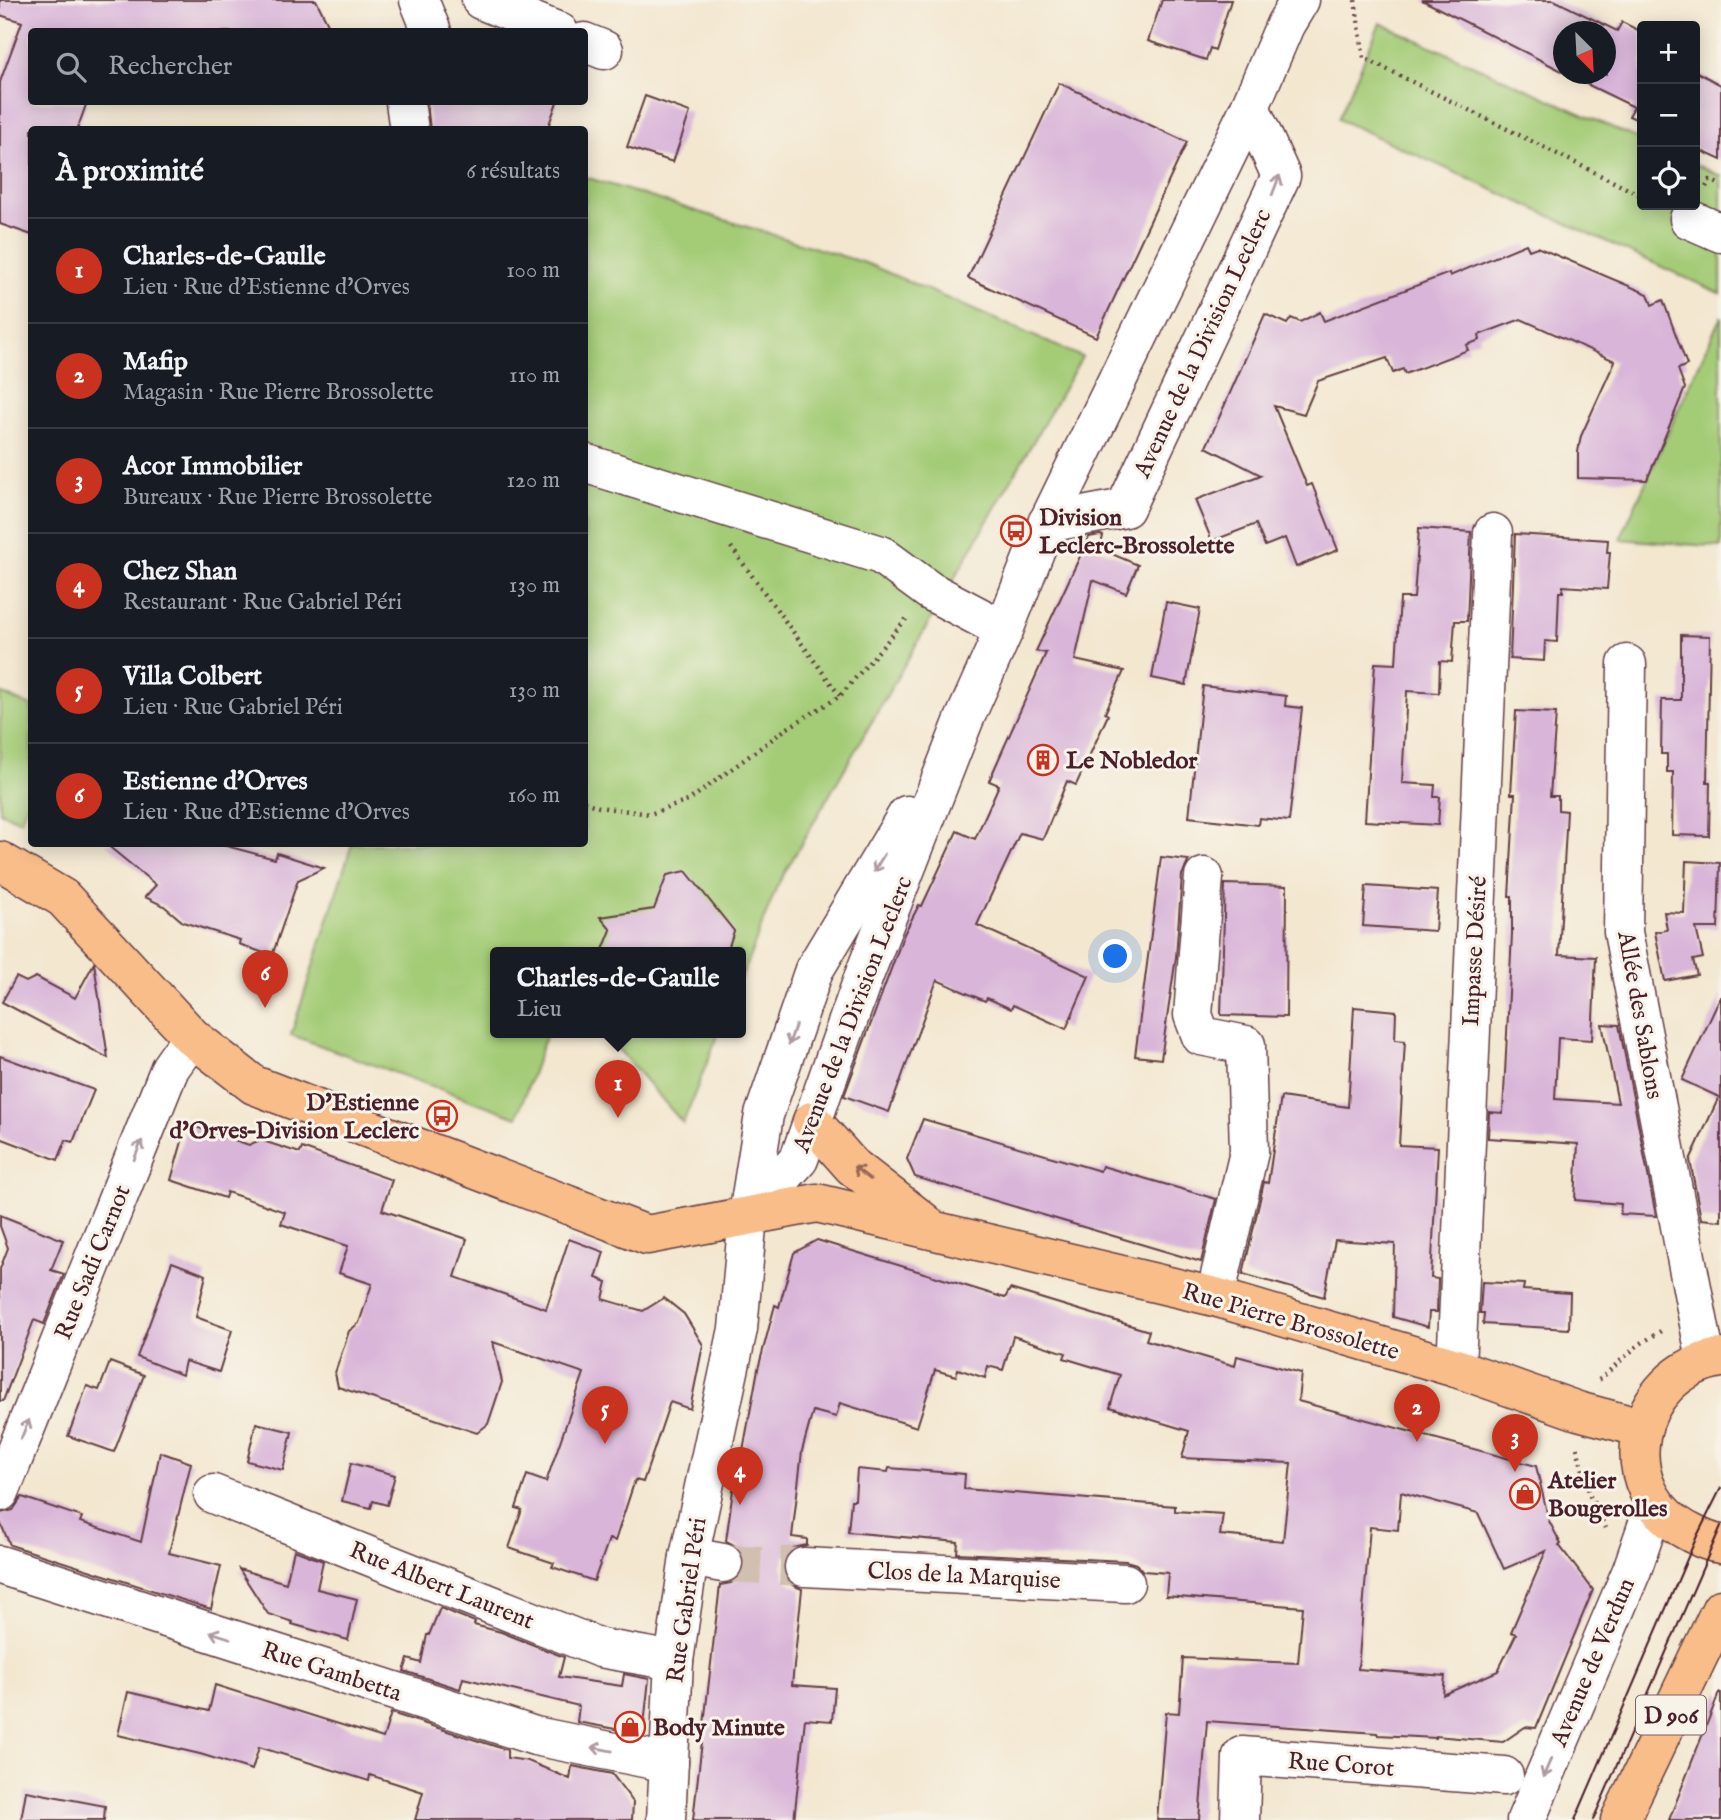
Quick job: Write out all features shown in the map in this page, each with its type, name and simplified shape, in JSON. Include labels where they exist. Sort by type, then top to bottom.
[{"type":"main road","name":"Rue Pierre Brossolette","points":[[0,861],[63,898],[192,1037],[254,1085],[647,1234],[817,1203],[1215,1297],[1456,1368],[1578,1411],[1642,1428]]},
{"type":"main road","name":"Rue Pierre Brossolette","points":[[812,1121],[852,1166],[935,1231]]},
{"type":"main road","points":[[1714,1359],[1677,1375],[1655,1398],[1642,1428],[1639,1454],[1644,1480],[1655,1503],[1676,1526],[1712,1544],[1721,1545]]},
{"type":"main road","name":"D 906","points":[[1620,1820],[1721,1609]]},
{"type":"street","points":[[419,0],[430,28]]},
{"type":"street","points":[[481,0],[549,28]]},
{"type":"street","name":"Avenue de la Division Leclerc","points":[[748,1215],[799,1159],[865,972],[964,720],[1047,523],[1300,0]]},
{"type":"street","points":[[405,105],[408,126]]},
{"type":"street","name":"Avenue de la Division Leclerc","points":[[1047,523],[1125,508],[1281,176],[1250,107]]},
{"type":"street","points":[[588,464],[881,555],[930,591],[1004,630]]},
{"type":"street","name":"Impasse Désiré","points":[[1456,1368],[1493,533]]},
{"type":"street","name":"Allée des Sablons","points":[[1627,664],[1623,932],[1714,1359]]},
{"type":"street","name":"Avenue de la Division Leclerc","points":[[748,1215],[764,1115],[814,970],[964,720]]},
{"type":"street","points":[[1204,877],[1193,1015],[1201,1036],[1247,1045],[1250,1152],[1215,1297]]},
{"type":"street","name":"Rue Sadi Carnot","points":[[0,1492],[170,1068],[192,1037]]},
{"type":"street","name":"Rue Gabriel Péri","points":[[666,1820],[674,1661],[706,1560],[738,1329],[748,1215]]},
{"type":"street","name":"Rue Albert Laurent","points":[[213,1494],[600,1648],[674,1661]]},
{"type":"street","name":"Avenue de Verdun","points":[[1526,1820],[1632,1570],[1655,1503]]},
{"type":"street","name":"Rue Gambetta","points":[[0,1565],[535,1736],[669,1763]]},
{"type":"street","name":"Clos de la Marquise","points":[[804,1567],[1125,1583]]},
{"type":"street","name":"Rue Corot","points":[[1240,1820],[1242,1756],[1504,1776]]},
{"type":"path","points":[[1355,0],[1364,58],[1637,194]]},
{"type":"path","points":[[725,540],[840,696]]},
{"type":"path","points":[[588,803],[650,814],[688,801],[786,729],[840,696],[930,591]]},
{"type":"green space","points":[[1380,23],[1637,139],[1637,210],[1700,210],[1700,166],[1721,176],[1721,294],[1338,119]]},
{"type":"green space","points":[[588,178],[868,264],[1082,357],[777,886],[746,966],[746,947],[490,947],[490,1038],[545,1038],[517,1117],[291,1035],[351,847],[588,847]]},
{"type":"green space","points":[[1721,316],[1721,547],[1620,539]]},
{"type":"green space","points":[[0,693],[28,705],[28,799],[21,821],[0,812]]},
{"type":"green space","points":[[608,1038],[717,1038],[683,1123]]},
{"type":"building","points":[[0,0],[316,0],[330,28],[28,28],[28,105],[86,105],[78,126],[28,126],[28,234],[0,224],[0,82],[22,22],[0,15]]},
{"type":"building","points":[[1162,0],[1231,0],[1215,50],[1210,48],[1206,60],[1148,41]]},
{"type":"building","points":[[1422,0],[1554,0],[1597,21],[1553,21],[1553,66]]},
{"type":"building","points":[[1622,22],[1637,30],[1637,120],[1629,116],[1634,107],[1587,84],[1616,84],[1616,31]]},
{"type":"building","points":[[1700,74],[1721,85],[1721,160],[1700,150]]},
{"type":"building","points":[[1059,83],[1187,142],[1096,337],[968,278]]},
{"type":"building","points":[[645,96],[690,112],[673,162],[627,147]]},
{"type":"building","points":[[427,105],[556,105],[548,126],[430,126]]},
{"type":"building","points":[[1526,244],[1529,250],[1537,247],[1648,294],[1652,305],[1663,300],[1687,365],[1678,369],[1685,388],[1647,480],[1578,478],[1581,436],[1615,361],[1521,319],[1479,335],[1480,340],[1466,345],[1468,350],[1405,374],[1403,369],[1393,373],[1387,358],[1318,381],[1304,414],[1274,406],[1307,486],[1312,484],[1338,550],[1296,567],[1285,538],[1265,546],[1256,524],[1212,541],[1195,500],[1261,475],[1206,447],[1265,314],[1287,324],[1291,318],[1300,322],[1320,312],[1324,321],[1449,273],[1450,276]]},
{"type":"building","points":[[1419,528],[1471,532],[1467,621],[1455,621],[1452,662],[1440,661],[1439,693],[1407,691],[1402,783],[1435,785],[1434,797],[1440,797],[1438,825],[1365,821],[1375,663],[1396,664],[1400,598],[1414,598]]},
{"type":"building","points":[[1515,534],[1608,540],[1607,552],[1610,552],[1607,589],[1563,586],[1563,592],[1559,592],[1557,642],[1545,641],[1544,661],[1510,659]]},
{"type":"building","points":[[1103,536],[1100,549],[1138,565],[1126,593],[1093,580],[1075,660],[1124,671],[1105,713],[1108,715],[1076,785],[1067,781],[1043,839],[1020,833],[977,925],[1089,976],[1066,1029],[1013,1005],[1011,1009],[987,998],[985,1001],[937,980],[889,1112],[844,1096],[904,934],[919,905],[922,906],[957,831],[975,839],[999,785],[989,781],[1046,653],[1036,651],[1089,537]]},
{"type":"building","points":[[1166,602],[1200,609],[1186,685],[1152,678]]},
{"type":"building","points":[[1681,635],[1710,636],[1707,782],[1710,782],[1709,836],[1672,835],[1673,772],[1667,772],[1667,754],[1661,754],[1662,700],[1681,700]]},
{"type":"building","points":[[1203,686],[1286,696],[1285,706],[1302,708],[1289,821],[1259,818],[1258,825],[1189,817]]},
{"type":"building","points":[[1516,711],[1556,713],[1550,796],[1558,796],[1558,810],[1567,811],[1559,955],[1596,957],[1592,1040],[1558,1038],[1555,1099],[1618,1103],[1602,1024],[1619,1025],[1656,1216],[1620,1214],[1621,1204],[1575,1200],[1578,1144],[1488,1138],[1489,1112],[1503,1113],[1512,934],[1512,896],[1509,896],[1515,794],[1511,794]]},
{"type":"building","points":[[110,847],[230,847],[275,859],[277,853],[324,868],[298,880],[272,956],[239,944],[240,940],[183,922],[164,906],[145,897],[156,885]]},
{"type":"building","points":[[1161,857],[1189,860],[1182,875],[1176,957],[1161,1059],[1135,1056]]},
{"type":"building","points":[[1686,861],[1720,863],[1718,928],[1696,928],[1703,958],[1693,960],[1697,975],[1665,981],[1655,932],[1667,930],[1664,912],[1684,913]]},
{"type":"building","points":[[686,871],[734,931],[729,947],[604,947],[611,930],[600,917],[654,909],[667,875]]},
{"type":"building","points":[[1225,884],[1287,886],[1286,1017],[1221,1015]]},
{"type":"building","points":[[1366,886],[1438,891],[1435,931],[1363,926]]},
{"type":"building","points":[[94,963],[108,1058],[2,1002],[16,977],[26,982],[36,977],[75,998]]},
{"type":"building","points":[[1721,996],[1721,1221],[1701,1219],[1690,1160],[1719,1097],[1682,1080]]},
{"type":"building","points":[[1354,1007],[1396,1011],[1395,1040],[1405,1041],[1399,1145],[1438,1147],[1431,1278],[1438,1279],[1437,1312],[1429,1312],[1428,1327],[1393,1317],[1395,1244],[1335,1240],[1324,1297],[1243,1274],[1264,1182],[1268,1183],[1281,1097],[1348,1107]]},
{"type":"building","points":[[0,1056],[94,1090],[73,1142],[66,1140],[58,1160],[0,1138]]},
{"type":"building","points":[[923,1119],[1100,1171],[1102,1166],[1216,1199],[1201,1262],[915,1177],[907,1159]]},
{"type":"building","points":[[187,1124],[249,1145],[260,1140],[300,1153],[302,1148],[392,1180],[382,1210],[467,1239],[455,1277],[546,1309],[569,1239],[604,1252],[596,1278],[607,1282],[603,1299],[643,1311],[664,1298],[684,1314],[703,1345],[690,1409],[670,1402],[643,1482],[635,1480],[615,1541],[609,1539],[594,1581],[552,1567],[554,1563],[509,1548],[522,1510],[516,1508],[527,1475],[546,1482],[584,1373],[493,1342],[502,1382],[488,1424],[477,1433],[338,1387],[335,1373],[349,1331],[359,1323],[372,1284],[339,1273],[348,1246],[281,1224],[285,1212],[227,1192],[225,1198],[171,1180]]},
{"type":"building","points":[[0,1215],[63,1240],[51,1270],[64,1274],[44,1324],[34,1320],[3,1401],[0,1401],[0,1269],[8,1248],[0,1226]]},
{"type":"building","points":[[817,1240],[1005,1298],[1010,1289],[1149,1331],[1146,1340],[1235,1366],[1237,1356],[1301,1373],[1298,1401],[1536,1466],[1549,1521],[1561,1544],[1559,1545],[1593,1590],[1536,1728],[1525,1727],[1503,1742],[1207,1721],[1199,1820],[1157,1820],[1166,1712],[1179,1713],[1183,1658],[1298,1663],[1303,1607],[1166,1596],[1168,1573],[1143,1571],[1136,1564],[1126,1561],[957,1553],[958,1542],[848,1532],[851,1500],[855,1500],[857,1469],[888,1472],[889,1468],[965,1474],[964,1489],[1175,1506],[1175,1511],[1223,1514],[1220,1535],[1283,1541],[1291,1463],[1182,1458],[1189,1431],[1110,1407],[1120,1375],[1064,1358],[1066,1353],[1013,1336],[1003,1370],[988,1366],[985,1378],[958,1369],[956,1376],[935,1370],[917,1427],[840,1403],[836,1417],[813,1411],[802,1451],[792,1537],[807,1539],[807,1545],[793,1548],[785,1556],[782,1567],[785,1578],[802,1589],[792,1685],[835,1688],[832,1721],[805,1719],[794,1820],[693,1820],[720,1585],[739,1578],[745,1566],[738,1547],[726,1541],[733,1490],[740,1467],[758,1369],[775,1305],[779,1307],[794,1253]],"holes":[[[1401,1492],[1478,1513],[1504,1569],[1546,1551],[1511,1632],[1516,1634],[1498,1671],[1443,1695],[1445,1676],[1358,1669],[1370,1527],[1398,1530]]]},
{"type":"building","points":[[172,1262],[206,1275],[196,1317],[232,1330],[219,1372],[185,1361],[182,1375],[137,1357]]},
{"type":"building","points":[[1482,1282],[1524,1284],[1523,1290],[1570,1293],[1569,1329],[1483,1324],[1484,1313],[1480,1313]]},
{"type":"building","points":[[110,1362],[144,1375],[114,1452],[68,1436],[87,1386],[99,1390]]},
{"type":"building","points":[[256,1423],[292,1432],[283,1470],[247,1461]]},
{"type":"building","points":[[160,1452],[191,1463],[169,1553],[221,1566],[211,1609],[10,1545],[0,1522],[0,1513],[13,1510],[22,1497],[82,1517],[80,1522],[141,1542]]},
{"type":"building","points":[[351,1463],[395,1475],[387,1505],[373,1501],[371,1508],[342,1501]]},
{"type":"building","points":[[294,1550],[323,1561],[317,1589],[357,1599],[348,1640],[268,1614],[239,1569],[286,1583]]},
{"type":"building","points":[[440,1608],[475,1622],[474,1625],[501,1632],[564,1657],[559,1677],[622,1686],[624,1674],[649,1679],[643,1734],[577,1722],[579,1706],[463,1678],[460,1689],[404,1671],[408,1659],[421,1663],[427,1635]]},
{"type":"building","points":[[215,1685],[383,1738],[391,1713],[507,1750],[507,1758],[528,1761],[570,1779],[572,1766],[612,1774],[633,1802],[632,1820],[415,1820],[423,1792],[370,1775],[369,1781],[259,1747],[252,1770],[200,1754],[118,1735],[128,1692],[209,1711]]},
{"type":"building","points":[[1719,1693],[1721,1820],[1669,1820]]},
{"type":"building","points":[[26,1791],[105,1806],[104,1820],[21,1820]]},
{"type":"tunnel","points":[[723,1563],[804,1567]]},
{"type":"tram line","points":[[1575,1820],[1697,1536],[1721,1488]]},
{"type":"tram line","points":[[1593,1820],[1721,1526]]},
{"type":"place","name":"Division Leclerc–Brossolette","points":[[1016,531]]},
{"type":"place","name":"Le Nobledor","points":[[1043,760]]},
{"type":"place","name":"Estienne d'Orves","points":[[265,1008]]},
{"type":"place","name":"D'Estienne d'Orves–Division Leclerc","points":[[442,1116]]},
{"type":"place","name":"Charles-de-Gaulle","points":[[618,1118]]},
{"type":"place","name":"Mafip","points":[[1417,1442]]},
{"type":"place","name":"Villa Colbert","points":[[605,1444]]},
{"type":"place","name":"Acor Immobilier","points":[[1515,1472]]},
{"type":"place","name":"Atelier Bougerolles","points":[[1525,1494]]},
{"type":"place","name":"Chez Shan","points":[[740,1505]]},
{"type":"place","name":"Body Minute","points":[[630,1727]]}]
